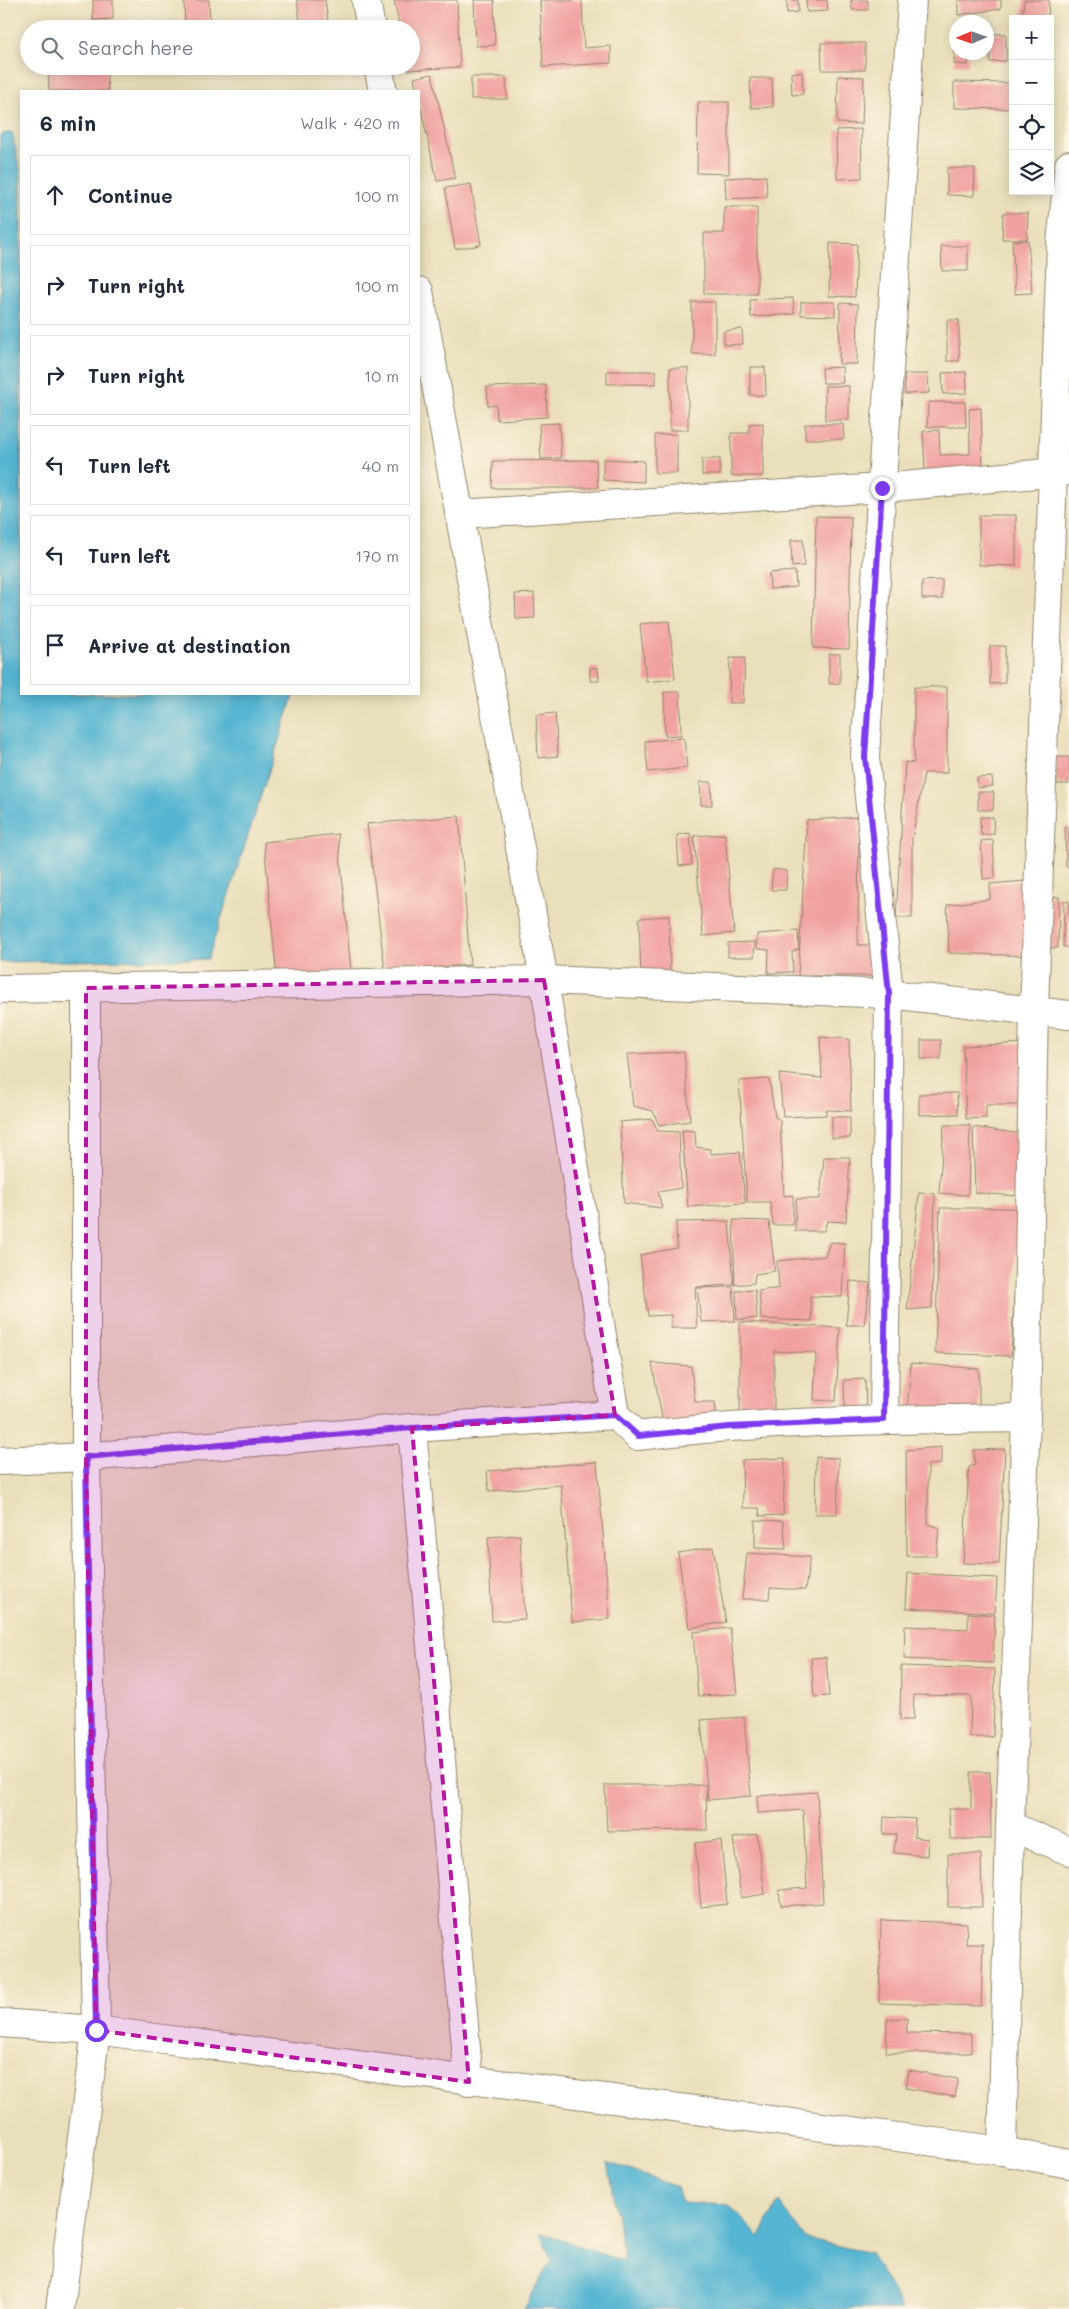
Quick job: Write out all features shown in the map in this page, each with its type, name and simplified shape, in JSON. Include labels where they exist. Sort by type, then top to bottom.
[{"type":"street","points":[[366,0],[369,20]]},
{"type":"street","points":[[884,1420],[889,994],[865,757],[912,0]]},
{"type":"street","points":[[380,75],[383,90]]},
{"type":"street","points":[[1002,2151],[1010,1826],[1026,1418],[1034,1010],[1061,472],[1061,244],[1069,166]]},
{"type":"street","points":[[420,296],[544,980],[615,1415],[638,1436],[729,1427],[884,1420],[1026,1418]]},
{"type":"street","points":[[459,514],[882,488],[1061,472]]},
{"type":"street","points":[[0,989],[544,980],[889,994],[1069,1015]]},
{"type":"street","points":[[60,2309],[96,2030],[86,1457],[86,988]]},
{"type":"street","points":[[0,1461],[86,1457],[412,1428],[615,1415]]},
{"type":"street","points":[[412,1428],[469,2082]]},
{"type":"street","points":[[1010,1826],[1069,1850]]},
{"type":"street","points":[[0,2023],[96,2030],[469,2082],[1002,2151],[1069,2164]]},
{"type":"highlighted area","points":[[544,980],[615,1415],[412,1428],[469,2082],[96,2030],[86,1457],[86,988]]},
{"type":"water","points":[[12,132],[20,170],[20,695],[292,695],[293,697],[208,959],[0,962],[0,135]]},
{"type":"water","points":[[607,2162],[677,2187],[682,2203],[729,2205],[759,2237],[779,2202],[805,2238],[870,2253],[902,2309],[524,2309],[551,2260],[541,2233],[625,2262]]},
{"type":"building","points":[[93,0],[113,0],[113,19],[93,20]]},
{"type":"building","points":[[184,0],[209,0],[210,20],[185,20]]},
{"type":"building","points":[[297,0],[325,0],[328,20],[300,20]]},
{"type":"building","points":[[394,0],[457,0],[460,67],[420,69],[420,20],[398,20]]},
{"type":"building","points":[[474,0],[494,0],[495,45],[476,46]]},
{"type":"building","points":[[540,0],[582,0],[584,48],[611,46],[611,63],[543,67]]},
{"type":"building","points":[[787,0],[798,0],[798,12],[787,13]]},
{"type":"building","points":[[806,0],[827,0],[828,11],[807,12]]},
{"type":"building","points":[[851,0],[868,0],[868,10],[852,10]]},
{"type":"building","points":[[958,0],[1001,0],[1001,9],[958,15]]},
{"type":"building","points":[[1024,0],[1049,0],[1048,15],[1022,15]]},
{"type":"building","points":[[994,34],[1006,34],[1006,61],[990,62],[990,60],[994,60]]},
{"type":"building","points":[[821,43],[865,43],[865,70],[822,70]]},
{"type":"building","points":[[954,60],[968,60],[968,65],[954,64]]},
{"type":"building","points":[[802,72],[803,94],[792,95],[791,73]]},
{"type":"building","points":[[432,74],[455,178],[437,181],[420,104],[420,90],[417,90],[414,78]]},
{"type":"building","points":[[48,75],[107,75],[108,90],[49,90]]},
{"type":"building","points":[[838,76],[864,77],[862,124],[837,123]]},
{"type":"building","points":[[471,77],[506,77],[507,99],[471,99]]},
{"type":"building","points":[[750,78],[772,78],[773,107],[751,108]]},
{"type":"building","points":[[954,82],[1009,83],[1009,109],[954,108]]},
{"type":"building","points":[[698,102],[729,102],[729,174],[697,173]]},
{"type":"building","points":[[861,129],[862,178],[837,179],[836,130]]},
{"type":"building","points":[[947,168],[975,168],[974,196],[947,195]]},
{"type":"building","points":[[766,176],[767,197],[726,199],[725,178]]},
{"type":"building","points":[[471,184],[481,245],[455,249],[445,188]]},
{"type":"building","points":[[724,207],[757,207],[757,294],[704,294],[704,233],[724,233]]},
{"type":"building","points":[[1003,213],[1028,213],[1027,239],[1002,239]]},
{"type":"building","points":[[1028,240],[1032,293],[1015,294],[1012,241]]},
{"type":"building","points":[[830,243],[857,244],[855,297],[829,296]]},
{"type":"building","points":[[941,246],[968,246],[968,271],[942,271]]},
{"type":"building","points":[[793,298],[794,314],[751,317],[750,300]]},
{"type":"building","points":[[692,302],[715,302],[715,354],[692,354]]},
{"type":"building","points":[[801,302],[835,302],[835,316],[801,315]]},
{"type":"building","points":[[840,303],[858,304],[857,364],[839,364]]},
{"type":"building","points":[[947,320],[959,320],[959,361],[947,361]]},
{"type":"building","points":[[742,329],[743,344],[724,345],[724,331]]},
{"type":"building","points":[[750,367],[765,367],[766,395],[750,395]]},
{"type":"building","points":[[842,367],[843,383],[823,383],[822,368]]},
{"type":"building","points":[[670,368],[688,368],[688,430],[670,430]]},
{"type":"building","points":[[607,371],[656,371],[656,384],[607,384]]},
{"type":"building","points":[[966,372],[967,393],[943,394],[942,373]]},
{"type":"building","points":[[904,374],[928,374],[929,393],[905,394]]},
{"type":"building","points":[[546,385],[547,417],[497,420],[496,405],[488,406],[487,387]]},
{"type":"building","points":[[825,386],[849,386],[849,420],[825,420]]},
{"type":"building","points":[[928,402],[965,402],[966,427],[927,427]]},
{"type":"building","points":[[981,408],[983,469],[925,471],[923,431],[939,430],[940,455],[970,454],[969,409]]},
{"type":"building","points":[[559,423],[561,458],[541,459],[539,424]]},
{"type":"building","points":[[763,423],[763,476],[731,476],[731,433],[749,433],[749,424]]},
{"type":"building","points":[[805,424],[843,424],[844,439],[805,439]]},
{"type":"building","points":[[677,434],[677,473],[655,473],[655,435]]},
{"type":"building","points":[[603,459],[644,461],[644,482],[603,480]]},
{"type":"building","points":[[702,459],[720,459],[720,475],[702,475]]},
{"type":"building","points":[[596,460],[598,488],[492,488],[493,461]]},
{"type":"building","points":[[979,515],[1016,515],[1016,566],[979,565]]},
{"type":"building","points":[[816,516],[851,517],[849,649],[813,648]]},
{"type":"building","points":[[791,540],[803,540],[804,566],[792,567]]},
{"type":"building","points":[[795,571],[796,587],[770,589],[769,573]]},
{"type":"building","points":[[942,580],[942,599],[922,599],[922,581]]},
{"type":"building","points":[[534,593],[535,618],[516,619],[515,594]]},
{"type":"building","points":[[669,621],[675,679],[646,682],[640,624]]},
{"type":"building","points":[[990,646],[1005,646],[1005,683],[990,684]]},
{"type":"building","points":[[829,654],[840,654],[840,683],[829,684]]},
{"type":"building","points":[[730,658],[745,658],[743,703],[729,703]]},
{"type":"building","points":[[590,668],[598,668],[599,681],[590,681]]},
{"type":"building","points":[[914,687],[947,687],[947,773],[924,773],[912,839],[912,918],[896,918],[905,762],[914,763]]},
{"type":"building","points":[[664,692],[680,692],[681,735],[665,736]]},
{"type":"building","points":[[555,713],[558,756],[538,758],[536,715]]},
{"type":"building","points":[[684,738],[687,768],[648,772],[645,741]]},
{"type":"building","points":[[1056,757],[1069,757],[1069,784],[1057,784]]},
{"type":"building","points":[[992,777],[993,786],[978,788],[977,778]]},
{"type":"building","points":[[700,782],[711,782],[712,805],[701,805]]},
{"type":"building","points":[[978,792],[994,792],[993,810],[978,810]]},
{"type":"building","points":[[459,816],[470,965],[385,971],[367,824]]},
{"type":"building","points":[[859,817],[858,945],[877,945],[879,976],[798,976],[807,820]]},
{"type":"building","points":[[980,817],[993,817],[994,834],[981,835]]},
{"type":"building","points":[[1065,827],[1069,827],[1069,867],[1066,867]]},
{"type":"building","points":[[690,833],[692,865],[679,866],[677,835]]},
{"type":"building","points":[[338,834],[351,971],[277,979],[264,842]]},
{"type":"building","points":[[725,834],[734,933],[703,936],[694,836]]},
{"type":"building","points":[[993,840],[995,878],[983,879],[981,841]]},
{"type":"building","points":[[773,869],[787,871],[786,890],[771,890]]},
{"type":"building","points":[[1025,881],[1030,956],[949,953],[947,905],[990,899],[990,884]]},
{"type":"building","points":[[1048,897],[1059,897],[1058,948],[1047,948]]},
{"type":"building","points":[[1064,901],[1069,901],[1069,947],[1063,947]]},
{"type":"building","points":[[669,916],[670,976],[641,979],[639,918]]},
{"type":"building","points":[[798,931],[799,949],[792,952],[793,972],[768,973],[769,950],[757,949],[757,934]]},
{"type":"building","points":[[755,942],[754,957],[728,957],[728,943]]},
{"type":"building","points":[[820,1037],[849,1039],[851,1111],[826,1110],[826,1115],[783,1117],[779,1074],[822,1078]]},
{"type":"building","points":[[921,1040],[941,1040],[941,1059],[921,1059]]},
{"type":"building","points":[[1026,1043],[1028,1105],[986,1105],[986,1118],[966,1119],[963,1046]]},
{"type":"building","points":[[684,1052],[690,1121],[659,1125],[653,1111],[633,1106],[627,1054]]},
{"type":"building","points":[[769,1079],[775,1117],[780,1120],[784,1196],[793,1195],[793,1225],[773,1225],[770,1202],[747,1202],[739,1081]]},
{"type":"building","points":[[957,1093],[958,1114],[919,1115],[919,1094]]},
{"type":"building","points":[[832,1117],[850,1117],[850,1138],[832,1138]]},
{"type":"building","points":[[652,1119],[658,1131],[679,1132],[681,1188],[658,1192],[662,1208],[624,1203],[620,1122]]},
{"type":"building","points":[[944,1125],[970,1125],[968,1195],[939,1193]]},
{"type":"building","points":[[973,1127],[1022,1134],[1019,1196],[975,1193]]},
{"type":"building","points":[[682,1130],[695,1131],[696,1147],[710,1149],[711,1154],[740,1152],[745,1203],[688,1207]]},
{"type":"building","points":[[824,1157],[850,1157],[846,1222],[827,1221],[824,1231],[795,1231],[796,1199],[820,1199]]},
{"type":"building","points":[[919,1193],[935,1194],[932,1308],[907,1310]]},
{"type":"building","points":[[940,1208],[1019,1208],[1011,1356],[935,1353]]},
{"type":"building","points":[[733,1220],[769,1221],[775,1271],[755,1274],[754,1283],[735,1285]]},
{"type":"building","points":[[729,1221],[734,1285],[695,1287],[697,1328],[671,1328],[671,1315],[648,1316],[640,1255],[677,1248],[676,1222]]},
{"type":"building","points":[[830,1242],[845,1243],[842,1297],[810,1296],[812,1321],[761,1319],[759,1291],[779,1288],[777,1261],[825,1256]]},
{"type":"building","points":[[850,1281],[870,1283],[864,1325],[846,1325]]},
{"type":"building","points":[[733,1287],[735,1321],[701,1322],[697,1288]]},
{"type":"building","points":[[755,1290],[757,1318],[737,1320],[736,1291]]},
{"type":"building","points":[[740,1322],[840,1328],[836,1401],[814,1400],[816,1353],[774,1351],[774,1417],[740,1415]]},
{"type":"building","points":[[652,1363],[691,1366],[695,1402],[715,1402],[717,1420],[663,1423]]},
{"type":"building","points":[[911,1363],[979,1369],[979,1414],[907,1412]]},
{"type":"building","points":[[865,1379],[866,1408],[845,1410],[844,1380]]},
{"type":"building","points":[[941,1447],[941,1464],[928,1465],[928,1524],[939,1528],[936,1556],[907,1556],[906,1450]]},
{"type":"building","points":[[1005,1449],[999,1564],[963,1563],[969,1467],[975,1465],[974,1450]]},
{"type":"building","points":[[816,1457],[839,1458],[837,1514],[815,1514]]},
{"type":"building","points":[[785,1458],[783,1515],[760,1516],[759,1508],[743,1508],[742,1460]]},
{"type":"building","points":[[597,1462],[610,1619],[572,1622],[561,1485],[489,1491],[487,1471]]},
{"type":"building","points":[[755,1520],[783,1521],[786,1549],[755,1548]]},
{"type":"building","points":[[520,1535],[525,1619],[492,1621],[488,1537]]},
{"type":"building","points":[[713,1547],[726,1622],[689,1628],[678,1553]]},
{"type":"building","points":[[747,1553],[810,1557],[805,1590],[770,1588],[769,1599],[742,1599]]},
{"type":"building","points":[[908,1573],[997,1578],[995,1613],[906,1608]]},
{"type":"building","points":[[968,1613],[995,1615],[993,1663],[904,1659],[905,1626],[968,1629]]},
{"type":"building","points":[[730,1628],[737,1694],[698,1696],[693,1632]]},
{"type":"building","points":[[826,1657],[829,1696],[814,1697],[811,1658]]},
{"type":"building","points":[[901,1666],[995,1669],[993,1737],[970,1737],[971,1696],[914,1695],[913,1720],[900,1720]]},
{"type":"building","points":[[744,1717],[751,1796],[708,1800],[701,1720]]},
{"type":"building","points":[[971,1772],[990,1772],[991,1839],[950,1839],[949,1809],[971,1809]]},
{"type":"building","points":[[605,1785],[706,1785],[707,1830],[607,1831]]},
{"type":"building","points":[[817,1792],[823,1903],[781,1906],[779,1890],[807,1888],[803,1810],[758,1813],[757,1796]]},
{"type":"building","points":[[884,1817],[915,1819],[914,1837],[928,1839],[927,1856],[894,1853],[896,1834],[883,1834]]},
{"type":"building","points":[[757,1834],[765,1894],[741,1898],[733,1838]]},
{"type":"building","points":[[721,1840],[727,1904],[701,1907],[695,1843]]},
{"type":"building","points":[[948,1854],[981,1854],[982,1907],[948,1907]]},
{"type":"building","points":[[881,1920],[967,1923],[966,1944],[983,1944],[981,2006],[879,2003]]},
{"type":"building","points":[[907,2018],[907,2033],[971,2034],[971,2053],[886,2053],[887,2019]]},
{"type":"building","points":[[909,2070],[958,2079],[955,2097],[906,2088]]},
{"type":"route","points":[[96,2030],[86,1457],[412,1428],[615,1415],[638,1436],[729,1427],[884,1420],[889,994],[865,757],[882,488]]}]
